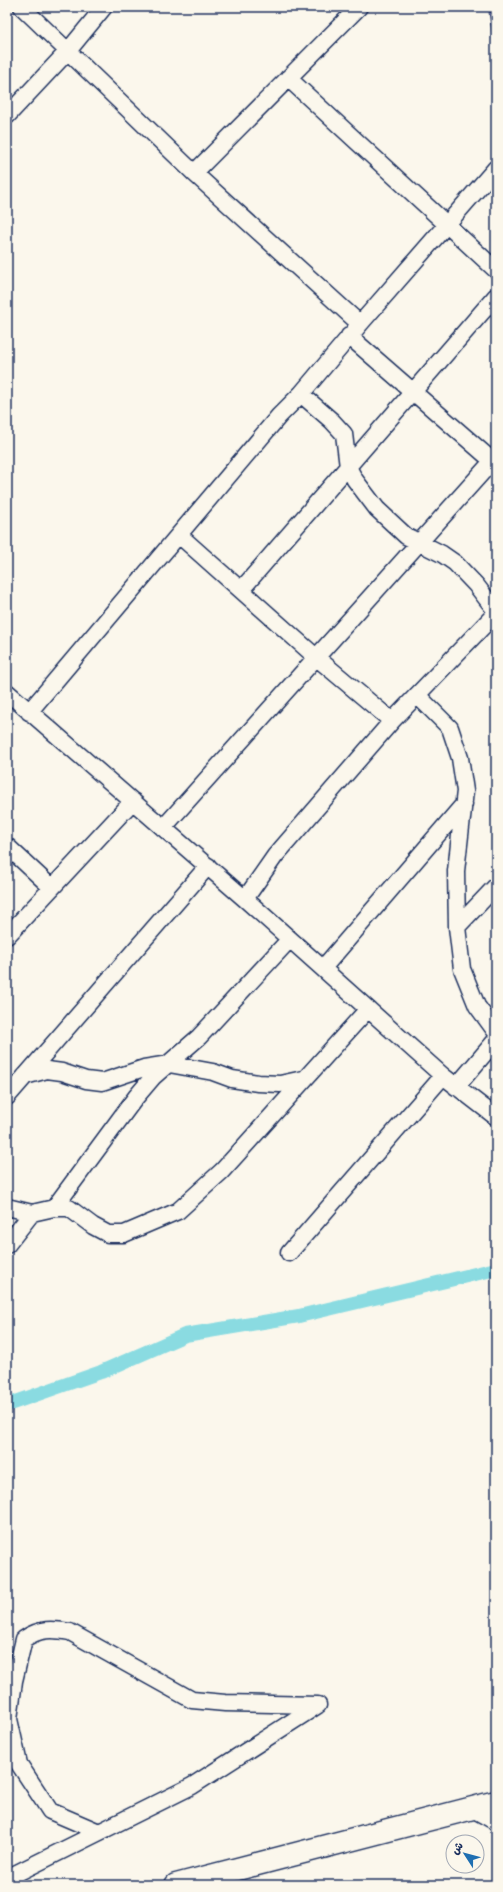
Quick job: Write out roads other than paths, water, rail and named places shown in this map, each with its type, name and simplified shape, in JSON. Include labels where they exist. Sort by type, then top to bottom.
[{"type":"highway","points":[[176,1885],[496,1802]]},
{"type":"street","points":[[22,7],[354,330],[412,391],[495,461],[418,542],[163,828]]},
{"type":"street","points":[[7,116],[68,51],[104,7]]},
{"type":"street","points":[[194,173],[359,7]]},
{"type":"street","points":[[288,78],[496,270]]},
{"type":"street","points":[[29,712],[279,416],[301,394],[354,330],[496,168]]},
{"type":"street","points":[[241,590],[412,391],[496,296]]},
{"type":"street","points":[[245,899],[275,856],[392,721],[496,612],[476,585],[456,563],[406,536],[377,509],[355,480],[348,467],[344,434],[332,421],[301,394]]},
{"type":"street","points":[[179,535],[316,658],[392,721]]},
{"type":"street","points":[[7,692],[208,866],[443,1076],[496,1116]]},
{"type":"street","points":[[417,695],[450,728],[460,758],[465,790],[456,871],[457,927],[462,969],[477,1006],[496,1032]]},
{"type":"street","points":[[7,936],[133,801]]},
{"type":"street","points":[[323,968],[464,804]]},
{"type":"street","points":[[7,846],[52,888]]},
{"type":"street","points":[[7,1097],[208,866]]},
{"type":"street","points":[[457,927],[496,886]]},
{"type":"street","points":[[54,1208],[136,1097],[153,1077],[199,1037],[290,939]]},
{"type":"street","points":[[7,1207],[32,1213],[54,1208],[69,1208],[93,1226],[108,1234],[124,1234],[178,1211],[222,1171],[303,1079],[368,1009]]},
{"type":"street","points":[[456,1087],[496,1040]]},
{"type":"street","points":[[25,1076],[47,1070],[62,1072],[86,1080],[102,1082],[144,1068],[169,1064],[213,1072],[232,1079],[258,1083],[280,1084],[303,1079]]},
{"type":"street","points":[[289,1253],[443,1076]]},
{"type":"street","points":[[7,1245],[32,1213]]},
{"type":"street","points":[[7,1878],[192,1786],[318,1705],[225,1703],[192,1700],[70,1632],[54,1630],[35,1632],[24,1639],[14,1681],[9,1718],[19,1764],[50,1811],[99,1832]]},
{"type":"street","points":[[471,1808],[496,1822]]},
{"type":"waterway","points":[[7,1405],[101,1372],[185,1335],[299,1316],[496,1269]]}]
